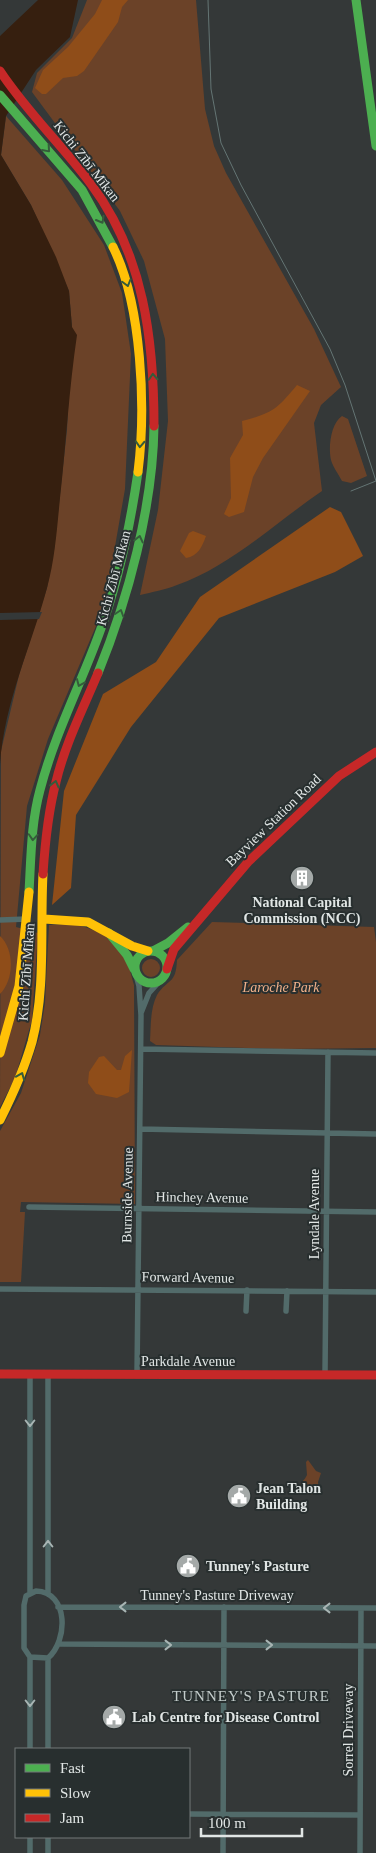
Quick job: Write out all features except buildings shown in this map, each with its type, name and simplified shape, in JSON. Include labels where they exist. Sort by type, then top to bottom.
[{"type":"main road","points":[[356,0],[376,146]]},
{"type":"main road","name":"Kichi Zībī Mīkan","points":[[0,71],[23,102],[95,189],[115,220],[132,256],[143,293],[150,330],[153,382],[150,471],[142,528],[128,586],[111,640],[69,741],[55,785],[46,838],[41,991],[36,1028],[23,1073],[0,1120]]},
{"type":"main road","name":"Kichi Zībī Mīkan","points":[[0,95],[91,203],[111,237],[123,269],[133,306],[140,349],[141,386],[137,476],[126,541],[115,587],[99,638],[55,743],[39,792],[33,825],[27,919],[20,984],[10,1026],[0,1052]]},
{"type":"main road","name":"Bayview Station Road","points":[[167,968],[171,953],[198,918],[248,862],[334,780],[352,766],[376,752]]},
{"type":"main road","name":"Bayview Station Road","points":[[151,951],[168,943],[198,918]]},
{"type":"main road","points":[[27,919],[83,921],[107,931],[132,946],[162,956],[167,968],[164,977],[159,982],[147,984],[135,973],[128,955],[107,931]]},
{"type":"main road","points":[[135,973],[138,957],[151,951]]},
{"type":"main road","name":"Parkdale Avenue","points":[[0,1374],[376,1375]]},
{"type":"street","points":[[0,920],[27,919]]},
{"type":"street","name":"Burnside Avenue","points":[[135,973],[140,990],[141,1015],[137,1374]]},
{"type":"street","name":"Burnside Avenue","points":[[141,1015],[149,992],[159,982]]},
{"type":"street","points":[[140,1049],[376,1053]]},
{"type":"street","name":"Lyndale Avenue","points":[[325,1375],[328,1052]]},
{"type":"street","points":[[140,1129],[376,1134]]},
{"type":"street","name":"Hinchey Avenue","points":[[29,1207],[376,1212]]},
{"type":"street","name":"Forward Avenue","points":[[0,1289],[376,1292]]},
{"type":"street","points":[[246,1311],[247,1290]]},
{"type":"street","points":[[286,1311],[287,1291]]},
{"type":"street","points":[[30,1374],[30,1593],[24,1605],[24,1648],[30,1657],[30,1748]]},
{"type":"street","points":[[48,1374],[48,1593],[58,1607],[62,1626],[60,1644],[48,1658],[48,1748]]},
{"type":"street","points":[[30,1593],[36,1591],[48,1593]]},
{"type":"street","name":"Tunney's Pasture Driveway","points":[[58,1607],[376,1608]]},
{"type":"street","points":[[223,1853],[224,1607]]},
{"type":"street","name":"Sorrel Driveway","points":[[360,1853],[361,1608]]},
{"type":"street","points":[[60,1644],[376,1646]]},
{"type":"street","points":[[30,1657],[48,1658]]},
{"type":"street","points":[[190,1814],[360,1815]]},
{"type":"street","points":[[30,1838],[30,1853]]},
{"type":"street","points":[[48,1838],[48,1853]]},
{"type":"green space","points":[[87,0],[196,0],[205,109],[214,146],[226,173],[314,329],[341,387],[321,405],[314,423],[322,491],[216,567],[172,587],[140,595],[158,510],[168,421],[165,339],[144,261],[120,211],[32,92],[37,73],[72,38]]},
{"type":"green space","points":[[6,116],[62,180],[104,245],[122,293],[131,354],[125,489],[109,581],[96,626],[48,739],[27,806],[16,927],[38,933],[32,1020],[15,1078],[0,1107],[1,751],[19,675],[47,588],[54,550],[67,430],[72,327],[69,291],[31,205],[1,155]]},
{"type":"green space","points":[[342,416],[348,419],[367,476],[351,483],[342,481],[330,455],[330,442],[333,430],[338,419]]},
{"type":"green space","name":"Laroche Park","points":[[212,922],[374,927],[376,942],[376,1048],[281,1049],[156,1045],[150,1041],[152,1012],[157,995],[173,978],[177,960]]},
{"type":"green space","points":[[69,924],[85,927],[100,933],[113,942],[127,962],[134,985],[135,1204],[21,1202],[20,1212],[25,1212],[21,1282],[0,1282],[0,1131],[21,1093],[40,1035],[45,1003],[49,925]]},
{"type":"green space","points":[[147,959],[155,959],[160,964],[158,975],[147,977],[142,972],[142,964]]},
{"type":"green space","points":[[308,1460],[316,1471],[321,1473],[318,1482],[319,1492],[315,1495],[303,1494],[300,1488],[300,1484],[307,1475],[306,1462]]},
{"type":"shaded area","points":[[38,0],[78,0],[70,37],[36,70],[6,116],[1,155],[31,205],[56,257],[69,291],[72,327],[77,335],[52,566],[41,610],[12,697],[0,765],[0,36]]},
{"type":"shaded area","points":[[102,0],[128,0],[122,7],[118,22],[84,71],[77,76],[63,78],[46,94],[42,94],[35,88],[43,70],[68,47],[95,14]]},
{"type":"shaded area","points":[[297,385],[310,391],[263,458],[253,477],[244,512],[229,517],[224,514],[231,498],[230,458],[243,435],[242,421],[274,409]]},
{"type":"shaded area","points":[[330,507],[341,512],[363,556],[335,572],[219,618],[131,727],[76,815],[71,888],[52,905],[64,791],[103,694],[156,662],[200,597]]},
{"type":"shaded area","points":[[193,531],[206,536],[199,550],[194,555],[186,558],[180,551],[189,533]]},
{"type":"shaded area","points":[[0,936],[8,949],[11,965],[8,981],[0,994]]},
{"type":"shaded area","points":[[132,1050],[129,1092],[117,1098],[96,1094],[88,1083],[89,1072],[99,1057],[104,1056],[117,1070],[121,1070],[125,1056]]},
{"type":"pier","points":[[42,612],[39,619],[0,620],[0,613]]},
{"type":"tram line","points":[[208,0],[211,89],[221,143],[241,185],[330,349],[345,385],[376,481],[351,491]]},
{"type":"traffic: fast","points":[[356,0],[376,146]]},
{"type":"traffic: fast","points":[[0,95],[82,190],[113,247]]},
{"type":"traffic: fast","points":[[98,673],[129,584],[137,552],[149,488],[154,426]]},
{"type":"traffic: fast","points":[[29,892],[33,828],[40,790],[52,750],[106,614],[118,574],[138,472]]},
{"type":"traffic: fast","points":[[153,951],[168,943],[188,927]]},
{"type":"traffic: fast","points":[[109,933],[127,955],[134,969]]},
{"type":"traffic: fast","points":[[151,951],[163,955],[167,967],[163,979],[151,983],[139,979],[135,967],[139,955],[151,951]]},
{"type":"traffic: slow","points":[[113,247],[123,271],[136,327],[142,418],[138,472]]},
{"type":"traffic: slow","points":[[0,1120],[25,1062],[36,1022],[41,980],[43,874]]},
{"type":"traffic: slow","points":[[0,1053],[19,986],[29,892]]},
{"type":"traffic: slow","points":[[44,919],[88,922],[132,946],[148,951]]},
{"type":"traffic: jam","points":[[0,71],[10,86],[91,184],[109,211],[123,240],[134,269],[148,330],[152,362],[154,426]]},
{"type":"traffic: jam","points":[[43,874],[53,793],[69,740],[98,673]]},
{"type":"traffic: jam","points":[[167,969],[174,949],[248,862],[339,776],[376,752]]},
{"type":"traffic: jam","points":[[0,1374],[376,1375]]},
{"type":"place","name":"National Capital Commission (NCC)","points":[[302,878]]},
{"type":"place","name":"Jean Talon Building","points":[[239,1496]]},
{"type":"place","name":"Tunney's Pasture","points":[[188,1566]]},
{"type":"place","name":"Lab Centre for Disease Control","points":[[114,1717]]},
{"type":"district","name":"TUNNEY'S PASTURE","points":[[251,1696]]}]
